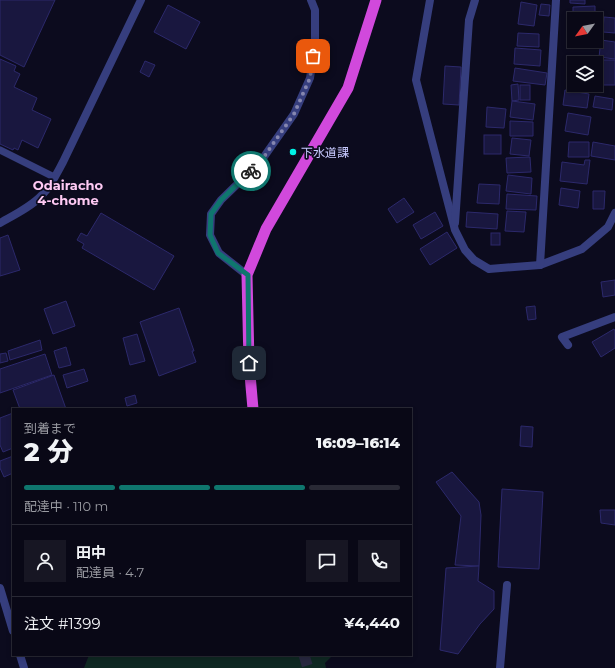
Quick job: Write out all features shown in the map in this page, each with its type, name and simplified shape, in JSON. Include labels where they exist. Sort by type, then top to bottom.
[{"type":"highway","points":[[253,408],[249,363],[248,275],[266,229],[348,88],[376,0]]},
{"type":"street","points":[[0,223],[22,210],[43,194],[54,177],[63,162],[141,0]]},
{"type":"street","points":[[248,275],[218,253],[210,235],[211,214],[221,200],[261,161],[294,114],[310,78],[315,46],[315,10],[311,0]]},
{"type":"street","points":[[430,0],[416,80],[454,230],[465,250],[474,260],[489,269],[540,266],[582,250],[608,227],[615,213]]},
{"type":"street","points":[[454,230],[469,20],[475,0]]},
{"type":"street","points":[[540,266],[556,0]]},
{"type":"street","points":[[568,345],[562,337],[615,317]]},
{"type":"street","points":[[500,668],[508,585]]},
{"type":"street","points":[[0,588],[12,628]]},
{"type":"street","points":[[20,656],[24,668]]},
{"type":"lane","points":[[0,150],[54,177]]},
{"type":"green space","points":[[89,656],[332,656],[325,663],[326,668],[84,668]]},
{"type":"building","points":[[0,0],[55,0],[24,67],[0,55]]},
{"type":"building","points":[[570,0],[585,0],[585,4],[570,3]]},
{"type":"building","points":[[521,2],[537,5],[534,26],[518,24]]},
{"type":"building","points":[[541,4],[550,5],[549,16],[539,15]]},
{"type":"building","points":[[168,5],[200,22],[186,49],[154,32]]},
{"type":"building","points":[[595,6],[595,12],[573,12],[573,7]]},
{"type":"building","points":[[604,17],[615,18],[615,33],[603,32]]},
{"type":"building","points":[[518,33],[539,34],[539,47],[517,46]]},
{"type":"building","points":[[603,40],[615,42],[615,59],[599,56],[600,48],[603,48]]},
{"type":"building","points":[[515,48],[541,50],[540,66],[514,64]]},
{"type":"building","points":[[0,59],[16,66],[14,71],[20,74],[14,87],[37,98],[32,110],[51,119],[38,148],[22,140],[18,150],[14,148],[13,150],[0,144]]},
{"type":"building","points":[[603,60],[615,60],[615,85],[603,85]]},
{"type":"building","points":[[145,61],[155,65],[149,77],[140,72]]},
{"type":"building","points":[[445,66],[461,67],[459,105],[443,104]]},
{"type":"building","points":[[515,68],[547,73],[545,85],[513,81]]},
{"type":"building","points":[[518,84],[519,100],[512,101],[511,85]]},
{"type":"building","points":[[520,85],[530,85],[530,100],[520,100]]},
{"type":"building","points":[[565,90],[567,92],[589,94],[587,108],[563,105]]},
{"type":"building","points":[[595,96],[613,99],[612,110],[593,107]]},
{"type":"building","points":[[512,101],[535,104],[533,120],[510,117]]},
{"type":"building","points":[[487,107],[506,109],[504,128],[486,127]]},
{"type":"building","points":[[568,113],[591,117],[588,135],[565,131]]},
{"type":"building","points":[[510,121],[533,122],[533,136],[510,136]]},
{"type":"building","points":[[484,135],[501,135],[501,154],[484,154]]},
{"type":"building","points":[[512,138],[531,140],[529,156],[510,154]]},
{"type":"building","points":[[569,142],[589,142],[589,157],[568,157]]},
{"type":"building","points":[[593,142],[615,146],[615,160],[591,156]]},
{"type":"building","points":[[530,157],[531,172],[507,173],[506,158]]},
{"type":"building","points":[[585,160],[590,160],[587,184],[560,181],[562,162],[584,165]]},
{"type":"building","points":[[508,175],[532,178],[531,194],[506,191]]},
{"type":"building","points":[[479,184],[500,185],[499,204],[477,203]]},
{"type":"building","points":[[561,188],[580,191],[578,208],[559,205]]},
{"type":"building","points":[[593,191],[605,191],[604,209],[593,209]]},
{"type":"building","points":[[507,194],[537,196],[536,210],[506,209]]},
{"type":"building","points":[[404,198],[414,212],[397,223],[388,209]]},
{"type":"building","points":[[507,211],[526,212],[524,232],[505,231]]},
{"type":"building","points":[[435,212],[443,226],[421,239],[413,225]]},
{"type":"building","points":[[467,212],[498,214],[497,229],[466,227]]},
{"type":"building","points":[[101,213],[174,256],[154,290],[82,248],[84,244],[77,240],[81,233],[87,236]]},
{"type":"building","points":[[447,232],[457,248],[430,265],[420,249]]},
{"type":"building","points":[[491,233],[500,233],[500,245],[491,245]]},
{"type":"building","points":[[8,235],[20,270],[0,276],[0,238]]},
{"type":"building","points":[[615,280],[615,295],[603,297],[601,282]]},
{"type":"building","points":[[66,301],[75,326],[53,334],[44,309]]},
{"type":"building","points":[[535,306],[536,319],[528,320],[526,307]]},
{"type":"building","points":[[179,308],[194,351],[192,351],[196,362],[159,376],[140,322]]},
{"type":"building","points":[[614,329],[615,348],[601,357],[592,342]]},
{"type":"building","points":[[137,334],[145,361],[130,365],[123,338]]},
{"type":"building","points":[[40,340],[42,350],[10,360],[8,351]]},
{"type":"building","points":[[66,347],[71,365],[59,368],[54,351]]},
{"type":"building","points":[[6,353],[8,361],[0,363],[0,354]]},
{"type":"building","points":[[45,354],[52,375],[0,393],[0,369]]},
{"type":"building","points":[[84,369],[88,381],[67,388],[63,375]]},
{"type":"building","points":[[54,375],[66,408],[20,408],[13,390]]},
{"type":"building","points":[[135,395],[137,403],[127,406],[125,398]]},
{"type":"building","points":[[12,413],[12,448],[3,452],[0,445],[0,418]]},
{"type":"building","points":[[521,426],[533,427],[532,447],[520,446]]},
{"type":"building","points":[[12,456],[12,473],[4,477],[0,468],[0,461]]},
{"type":"building","points":[[452,472],[479,502],[481,515],[479,566],[455,565],[461,516],[436,482]]},
{"type":"building","points":[[502,489],[543,492],[539,569],[498,567]]},
{"type":"building","points":[[600,510],[615,510],[615,525],[601,523]]},
{"type":"building","points":[[479,566],[478,581],[494,591],[494,609],[480,624],[458,654],[440,650],[446,568]]},
{"type":"tunnel","points":[[304,656],[308,668]]},
{"type":"way so far","points":[[251,171],[261,161],[294,114],[310,78],[313,56]]},
{"type":"place","name":"下水道課","points":[[293,152]]},
{"type":"district","name":"Odairacho 4-chome","points":[[68,192]]},
{"type":"route","points":[[249,363],[248,275],[218,253],[210,235],[211,214],[221,200],[251,171]]}]
